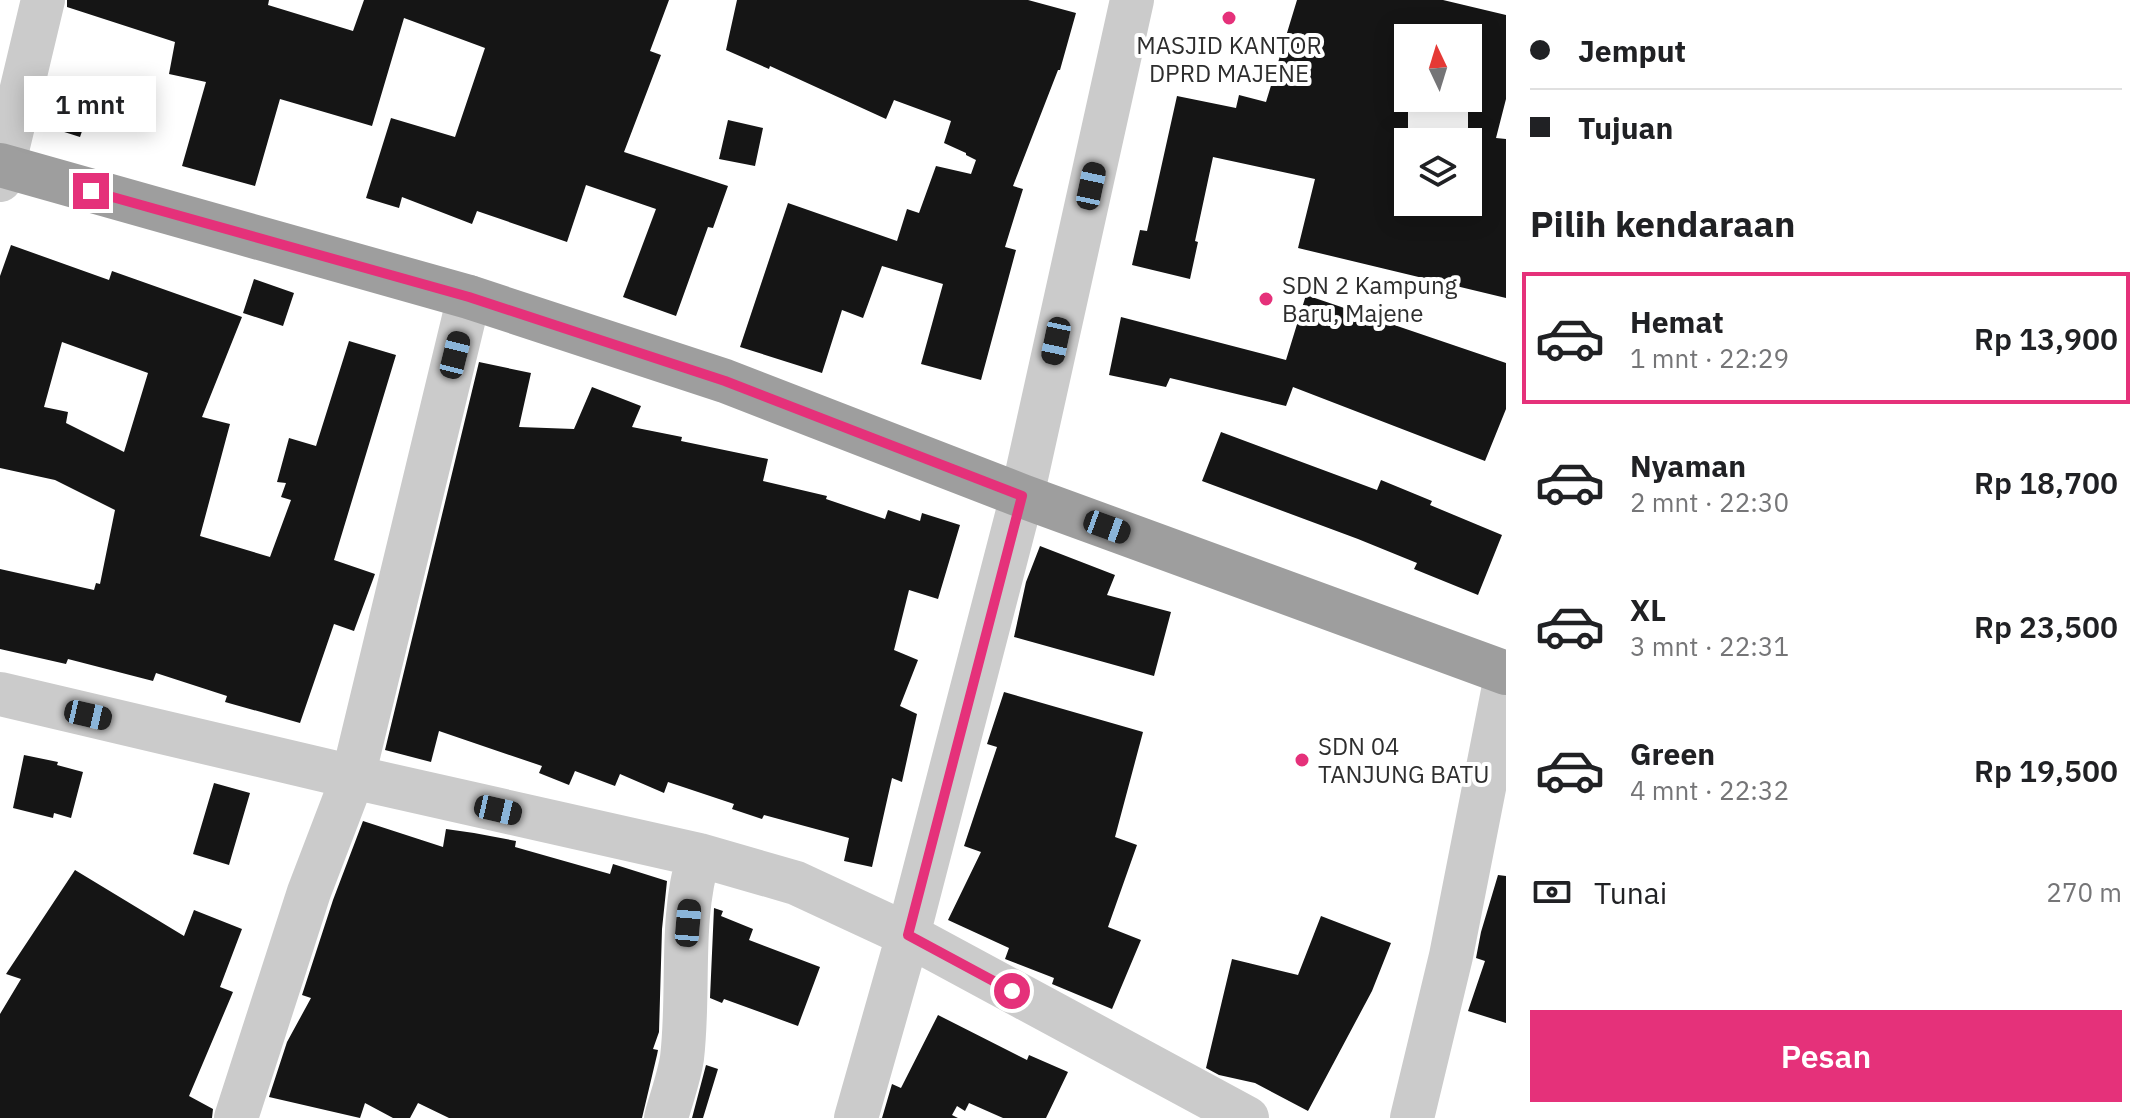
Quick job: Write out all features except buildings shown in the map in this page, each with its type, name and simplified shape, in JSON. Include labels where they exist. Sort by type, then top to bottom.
[{"type":"highway","points":[[1,170],[469,297],[725,381],[1022,496],[1506,674]]},
{"type":"street","points":[[1,170],[43,0]]},
{"type":"street","points":[[856,1118],[908,935],[1022,496],[1132,0]]},
{"type":"street","points":[[236,1118],[309,892],[353,777],[469,297]]},
{"type":"street","points":[[1412,1118],[1451,956],[1506,674]]},
{"type":"street","points":[[0,694],[699,855],[796,883],[908,935],[1247,1118]]},
{"type":"street","points":[[666,1118],[682,1060],[686,945],[692,880],[699,855]]},
{"type":"place","name":"MASJID KANTOR DPRD MAJENE","points":[[1229,18]]},
{"type":"place","name":"SDN 2 Kampung Baru, Majene","points":[[1266,299]]},
{"type":"place","name":"SDN 04 TANJUNG BATU","points":[[1302,760]]},
{"type":"route","points":[[91,191],[469,297],[725,381],[1022,496],[908,935],[1012,991]]}]
